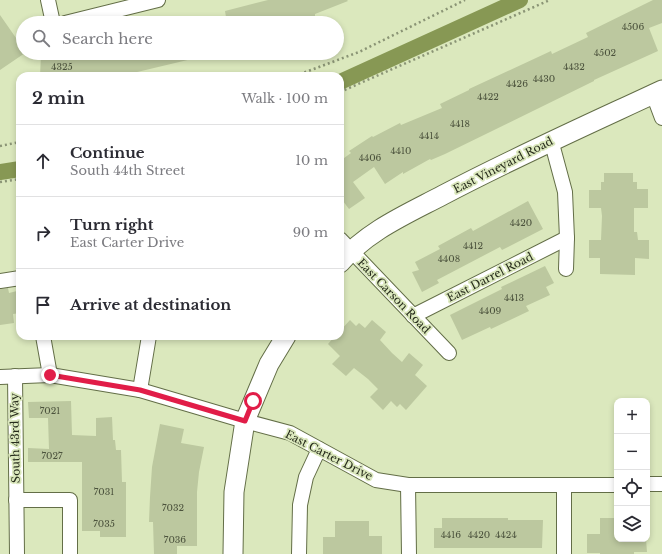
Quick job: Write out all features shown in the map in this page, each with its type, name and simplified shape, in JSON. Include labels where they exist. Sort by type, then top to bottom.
[{"type":"street","points":[[48,0],[51,16]]},
{"type":"street","points":[[94,16],[158,0]]},
{"type":"street","points":[[657,92],[662,118]]},
{"type":"street","name":"East Vineyard Road","points":[[344,250],[387,225],[478,177],[552,140],[657,92]]},
{"type":"street","points":[[552,140],[566,192],[566,269]]},
{"type":"street","name":"East Darrel Road","points":[[413,316],[567,238]]},
{"type":"street","name":"East Carson Road","points":[[344,252],[413,316],[449,353]]},
{"type":"street","points":[[0,282],[16,279]]},
{"type":"street","points":[[44,340],[50,375]]},
{"type":"street","points":[[140,390],[148,340]]},
{"type":"street","points":[[233,554],[234,492],[245,421],[269,364],[284,340]]},
{"type":"street","name":"East Carter Drive","points":[[0,376],[50,375],[140,390],[290,433],[376,480],[408,485],[614,485]]},
{"type":"street","name":"South 43rd Way","points":[[15,376],[17,554]]},
{"type":"street","points":[[299,554],[300,505],[306,477],[319,449]]},
{"type":"street","points":[[650,484],[662,484]]},
{"type":"street","points":[[408,485],[409,554]]},
{"type":"street","points":[[564,485],[564,554]]},
{"type":"street","points":[[16,500],[70,500],[70,554]]},
{"type":"path","points":[[344,58],[359,52],[465,0]]},
{"type":"path","points":[[344,90],[550,0]]},
{"type":"path","points":[[306,72],[338,60]]},
{"type":"path","points":[[0,146],[16,143]]},
{"type":"path","points":[[0,182],[16,180]]},
{"type":"building","points":[[268,0],[348,1],[315,14],[315,16],[226,16],[225,11]]},
{"type":"building","points":[[653,0],[662,0],[662,23],[649,28],[658,51],[594,80],[445,154],[431,160],[430,159],[403,174],[403,172],[385,184],[374,167],[353,182],[365,198],[349,209],[344,202],[344,158],[351,153],[349,151],[372,136],[373,137],[400,123],[401,125],[442,108],[440,104],[469,89],[551,51],[552,54],[588,37],[586,33]]},
{"type":"building","points":[[0,15],[16,38],[16,59],[0,70]]},
{"type":"building","points":[[41,60],[188,60],[137,72],[40,72]]},
{"type":"building","points":[[604,173],[633,173],[633,182],[637,182],[637,189],[648,189],[648,208],[634,208],[634,232],[637,232],[638,240],[649,240],[649,259],[635,258],[635,275],[600,274],[600,258],[589,258],[589,240],[601,240],[602,216],[601,208],[589,208],[589,190],[601,190],[601,182],[604,182]]},
{"type":"building","points":[[528,201],[543,229],[502,250],[500,247],[437,280],[439,283],[422,292],[412,272],[419,270],[415,262],[440,249],[438,246],[471,228],[473,231]]},
{"type":"building","points":[[545,266],[554,283],[546,287],[550,295],[526,306],[529,311],[491,329],[490,327],[462,340],[450,315],[502,289],[501,287]]},
{"type":"building","points":[[8,288],[9,293],[16,291],[16,314],[13,314],[14,323],[0,325],[0,289]]},
{"type":"building","points":[[350,320],[356,326],[359,323],[365,328],[372,320],[386,332],[380,340],[402,362],[409,353],[423,365],[415,375],[427,386],[406,410],[400,404],[397,407],[391,401],[383,410],[370,397],[378,389],[368,379],[354,368],[346,376],[332,364],[340,356],[328,344],[332,340],[344,340],[344,327]]},
{"type":"building","points":[[71,401],[72,435],[96,436],[96,418],[112,417],[113,440],[115,440],[116,450],[121,450],[122,482],[126,482],[126,537],[100,537],[100,531],[82,531],[82,462],[28,462],[28,448],[49,449],[48,418],[29,418],[28,402]]},
{"type":"building","points":[[160,424],[184,429],[181,443],[204,447],[197,492],[197,546],[177,546],[177,554],[154,554],[153,522],[149,522],[152,467]]},
{"type":"building","points":[[442,518],[508,518],[508,520],[543,520],[542,548],[434,548],[434,528],[442,528]]},
{"type":"building","points":[[600,518],[614,518],[614,542],[646,542],[647,552],[634,552],[634,554],[587,553],[587,534],[600,534]]},
{"type":"building","points":[[335,521],[369,521],[369,536],[382,536],[382,554],[323,554],[323,537],[335,537]]},
{"type":"waterway","points":[[344,80],[520,0]]},
{"type":"waterway","points":[[0,172],[16,170]]},
{"type":"route","points":[[50,375],[140,390],[245,421],[253,401]]}]
